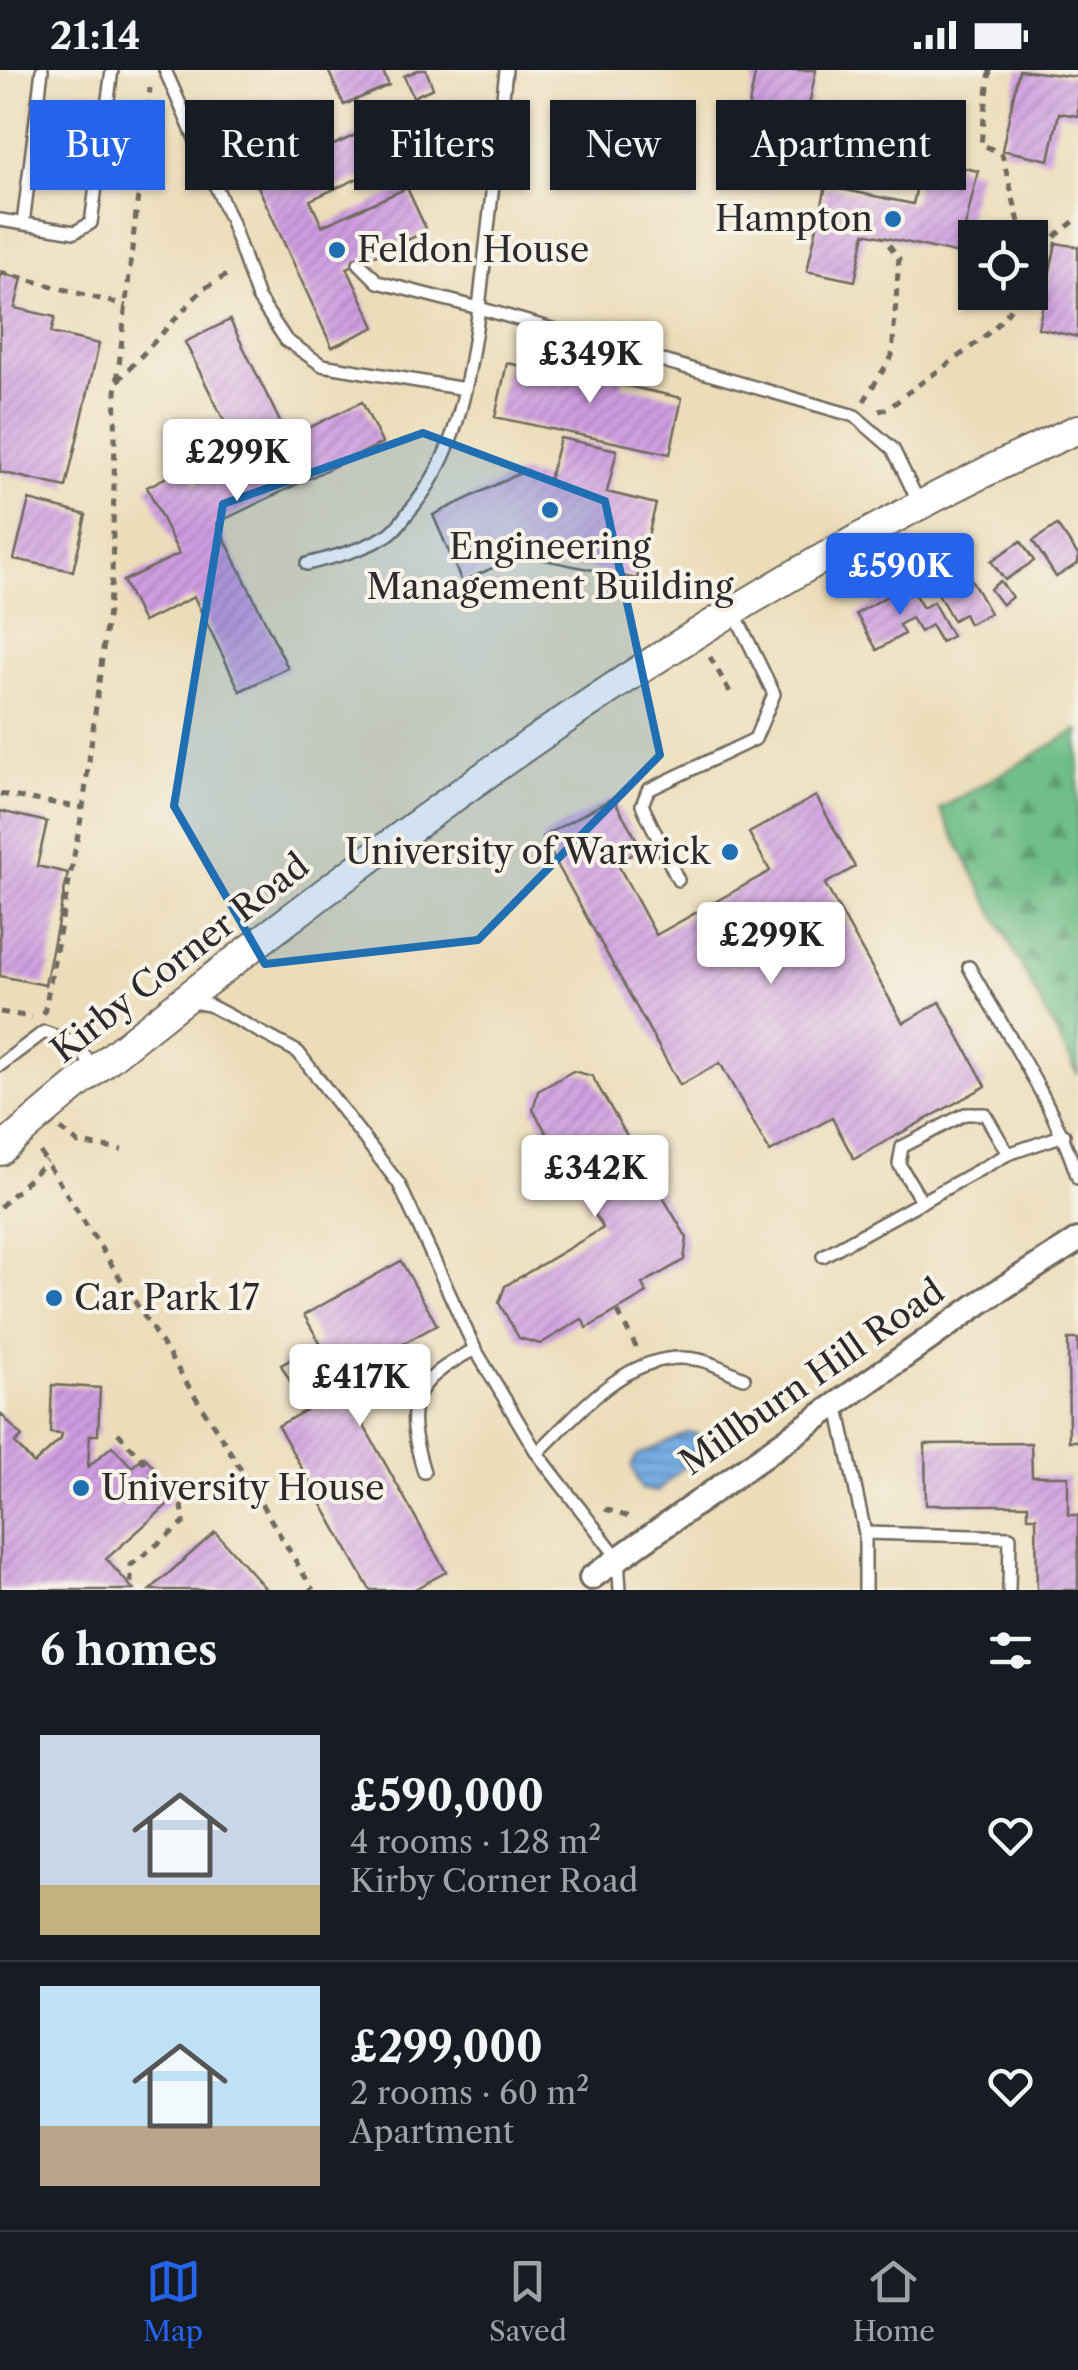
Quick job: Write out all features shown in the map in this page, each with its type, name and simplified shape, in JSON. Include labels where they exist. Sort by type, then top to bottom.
[{"type":"street","name":"Kirby Corner Road","points":[[0,1151],[182,1001],[474,780],[732,608],[919,504],[1078,430]]},
{"type":"street","name":"Millburn Hill Road","points":[[591,1578],[663,1524],[1078,1240]]},
{"type":"lane","points":[[23,224],[42,70]]},
{"type":"lane","points":[[0,220],[74,232],[92,223],[112,70]]},
{"type":"lane","points":[[165,70],[247,262],[258,298],[286,340],[322,365],[464,389]]},
{"type":"lane","points":[[307,564],[344,555],[390,535],[429,490],[453,445],[479,308],[506,70]]},
{"type":"lane","points":[[360,262],[378,282],[855,416],[894,449],[919,504]]},
{"type":"lane","points":[[678,880],[642,805],[648,790],[755,739],[774,694],[732,608]]},
{"type":"lane","points":[[969,967],[1064,1135],[1078,1178]]},
{"type":"lane","points":[[182,1001],[209,1005],[298,1052],[334,1096],[399,1184],[476,1348],[537,1453],[618,1558],[620,1590]]},
{"type":"lane","points":[[0,1066],[44,1032],[72,1042],[96,1069]]},
{"type":"lane","points":[[922,1202],[899,1164],[902,1147],[965,1114],[985,1114],[1008,1154]]},
{"type":"lane","points":[[823,1256],[1008,1154],[1064,1135]]},
{"type":"lane","points":[[424,1472],[415,1426],[416,1399],[434,1371],[476,1348]]},
{"type":"lane","points":[[537,1453],[614,1381],[645,1364],[698,1360],[744,1378]]},
{"type":"lane","points":[[837,1404],[865,1533],[865,1590]]},
{"type":"lane","points":[[865,1533],[1010,1537],[1009,1590]]},
{"type":"path","points":[[0,1012],[42,1019],[83,808],[112,579],[118,382],[152,70]]},
{"type":"path","points":[[990,70],[981,144],[1002,154],[1018,220]]},
{"type":"path","points":[[1048,242],[1078,218]]},
{"type":"path","points":[[855,416],[892,356],[899,258],[883,237]]},
{"type":"path","points":[[118,382],[203,289],[247,262]]},
{"type":"path","points":[[0,272],[126,306]]},
{"type":"path","points":[[855,416],[890,408],[972,345],[1009,310]]},
{"type":"path","points":[[696,633],[730,692]]},
{"type":"path","points":[[0,794],[83,808]]},
{"type":"path","points":[[28,1126],[59,1128],[78,1143],[122,1150]]},
{"type":"path","points":[[28,1126],[312,1590]]},
{"type":"path","points":[[0,1207],[47,1161]]},
{"type":"path","points":[[618,1312],[645,1364]]},
{"type":"path","points":[[372,1384],[416,1399]]},
{"type":"path","points":[[118,1433],[182,1504],[184,1523],[131,1565],[131,1590]]},
{"type":"path","points":[[594,1499],[622,1518],[663,1524]]},
{"type":"highlighted area","points":[[423,433],[605,501],[660,755],[478,940],[265,964],[174,806],[223,504]]},
{"type":"green space","points":[[1078,730],[1078,1075],[940,809]]},
{"type":"water","points":[[689,1432],[710,1437],[708,1452],[682,1468],[657,1492],[641,1489],[632,1466],[637,1456]]},
{"type":"building","points":[[328,70],[382,70],[389,85],[344,105]]},
{"type":"building","points":[[426,70],[433,88],[413,97],[404,76]]},
{"type":"building","points":[[756,70],[816,70],[810,100],[750,100]]},
{"type":"building","points":[[1019,70],[1078,77],[1078,116],[1059,113],[1049,160],[1002,150]]},
{"type":"building","name":"Feldon House","points":[[354,136],[354,180],[334,189],[334,145]]},
{"type":"building","name":"Hampton","points":[[966,168],[978,171],[967,220],[958,220],[958,254],[865,233],[855,281],[807,271],[825,190],[845,190],[913,204],[916,190],[966,190]]},
{"type":"building","name":"Feldon House","points":[[260,190],[332,190],[310,200],[322,226],[408,190],[427,231],[347,268],[375,327],[332,347]]},
{"type":"building","points":[[1056,243],[1078,247],[1078,337],[1038,328],[1042,310],[1048,310],[1048,281]]},
{"type":"building","points":[[0,274],[22,278],[15,308],[55,317],[51,333],[99,344],[66,487],[0,472]]},
{"type":"building","points":[[230,320],[288,438],[362,402],[382,443],[217,523],[288,668],[240,691],[194,597],[143,622],[123,581],[179,554],[147,487],[187,467],[196,484],[244,461],[185,342]]},
{"type":"building","points":[[507,363],[574,377],[577,364],[624,374],[622,385],[682,398],[670,454],[495,417]]},
{"type":"building","name":"Engineering Management Building","points":[[560,438],[617,450],[607,492],[656,504],[637,579],[520,555],[462,582],[433,515],[520,473],[549,480]]},
{"type":"building","points":[[29,500],[86,515],[73,571],[14,559]]},
{"type":"building","points":[[1057,525],[1078,555],[1078,563],[1056,577],[1033,541]]},
{"type":"building","points":[[1021,541],[1034,561],[1005,580],[991,561]]},
{"type":"building","points":[[963,565],[990,613],[969,624],[964,614],[953,620],[932,583]]},
{"type":"building","points":[[1000,581],[1012,597],[1002,605],[990,589]]},
{"type":"building","points":[[908,584],[923,608],[933,602],[952,636],[941,642],[931,625],[920,632],[911,618],[899,625],[904,634],[877,650],[856,614]]},
{"type":"building","points":[[816,796],[855,867],[825,884],[903,1023],[940,1002],[986,1086],[854,1159],[832,1118],[770,1152],[720,1063],[680,1085],[542,837],[613,798],[642,849],[617,863],[656,935],[770,871],[749,833]]},
{"type":"building","points":[[0,811],[47,822],[37,866],[68,873],[45,985],[0,976]]},
{"type":"building","points":[[573,1071],[592,1076],[687,1238],[684,1260],[642,1284],[647,1293],[587,1328],[582,1319],[540,1344],[519,1338],[499,1303],[505,1286],[603,1228],[533,1110],[538,1091]]},
{"type":"building","points":[[401,1261],[437,1325],[362,1366],[378,1395],[354,1408],[446,1572],[413,1590],[370,1590],[278,1426],[306,1410],[281,1365],[320,1343],[304,1315]]},
{"type":"building","points":[[1068,1339],[1078,1339],[1078,1441],[1069,1441]]},
{"type":"building","name":"University House","points":[[52,1385],[100,1388],[98,1435],[90,1435],[88,1467],[112,1446],[132,1467],[144,1456],[157,1471],[151,1476],[173,1500],[106,1559],[134,1590],[0,1590],[0,1413],[22,1437],[15,1443],[34,1464],[61,1439],[62,1434],[50,1433]]},
{"type":"building","points":[[1031,1443],[1032,1476],[1068,1476],[1068,1515],[1078,1515],[1078,1590],[1037,1590],[1036,1517],[1028,1517],[1028,1505],[926,1505],[925,1444]]},
{"type":"building","points":[[215,1532],[267,1590],[150,1590]]},
{"type":"place","name":"Hampton","points":[[893,219]]},
{"type":"place","name":"Feldon House","points":[[337,250]]},
{"type":"place","name":"Engineering Management Building","points":[[550,510]]},
{"type":"place","name":"University of Warwick","points":[[730,852]]},
{"type":"place","name":"Car Park 17","points":[[54,1298]]},
{"type":"place","name":"University House","points":[[81,1488]]}]
